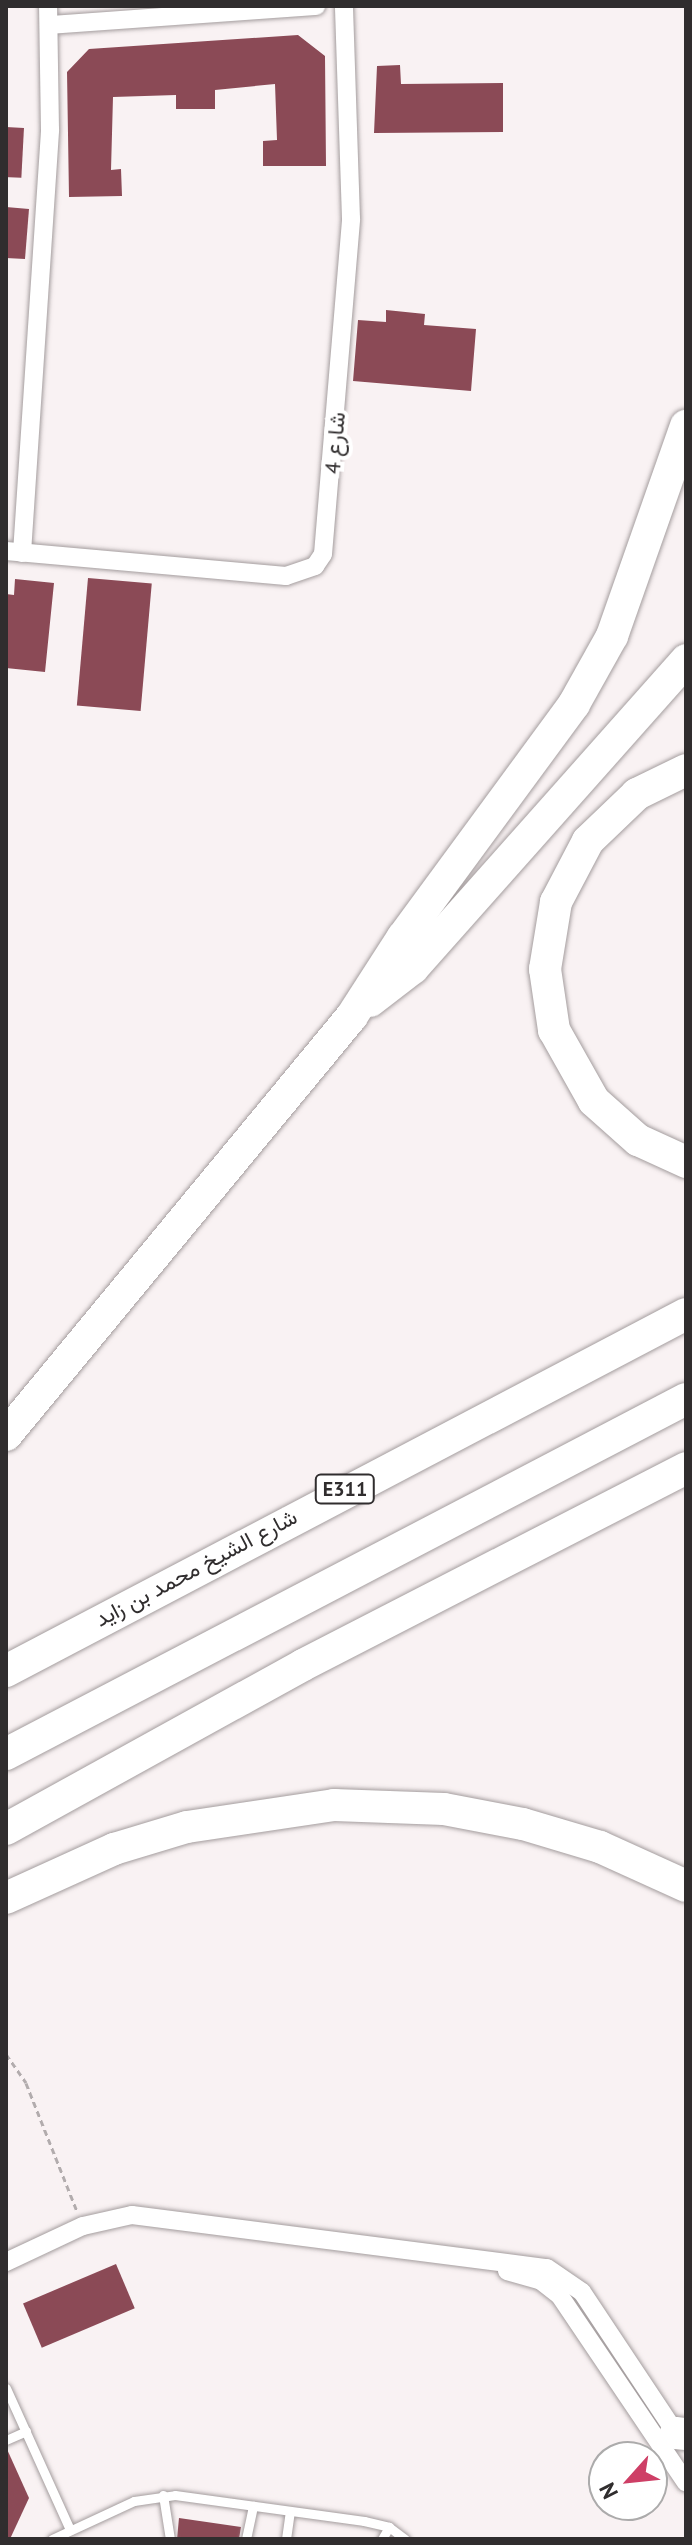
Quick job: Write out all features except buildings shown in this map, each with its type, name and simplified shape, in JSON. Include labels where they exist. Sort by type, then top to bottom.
[{"type":"highway","points":[[6,1435],[352,1016],[403,937],[574,704],[612,636],[686,426]]},
{"type":"highway","points":[[352,1016],[413,968],[686,660]]},
{"type":"highway","points":[[686,770],[637,794],[588,841],[556,902],[545,969],[554,1030],[594,1101],[638,1140],[686,1162]]},
{"type":"highway","name":"شارع الشيخ محمد بن زايد","points":[[6,1671],[686,1314]]},
{"type":"highway","points":[[6,1754],[686,1399]]},
{"type":"highway","points":[[6,1829],[303,1665],[686,1468]]},
{"type":"highway","points":[[6,1898],[79,1863],[162,1834],[261,1812],[334,1805],[432,1808],[523,1824],[600,1847],[686,1886]]},
{"type":"street","points":[[14,552],[50,130],[48,6]]},
{"type":"street","points":[[50,25],[316,6]]},
{"type":"street","name":"شارع 4","points":[[14,552],[286,576],[315,566],[323,554],[351,219],[344,6]]},
{"type":"street","points":[[6,2262],[83,2226],[132,2215],[485,2263],[534,2264],[571,2281],[683,2439]]},
{"type":"street","points":[[485,2263],[531,2277],[560,2296],[686,2483]]},
{"type":"lane","points":[[6,2388],[70,2530]]},
{"type":"lane","points":[[6,2440],[26,2431]]},
{"type":"lane","points":[[163,2495],[170,2539]]},
{"type":"lane","points":[[52,2539],[134,2501],[163,2495],[389,2527],[405,2539]]},
{"type":"lane","points":[[246,2539],[253,2506]]},
{"type":"lane","points":[[286,2539],[290,2511]]},
{"type":"lane","points":[[382,2539],[389,2527]]},
{"type":"path","points":[[6,2054],[26,2083],[83,2226]]}]
